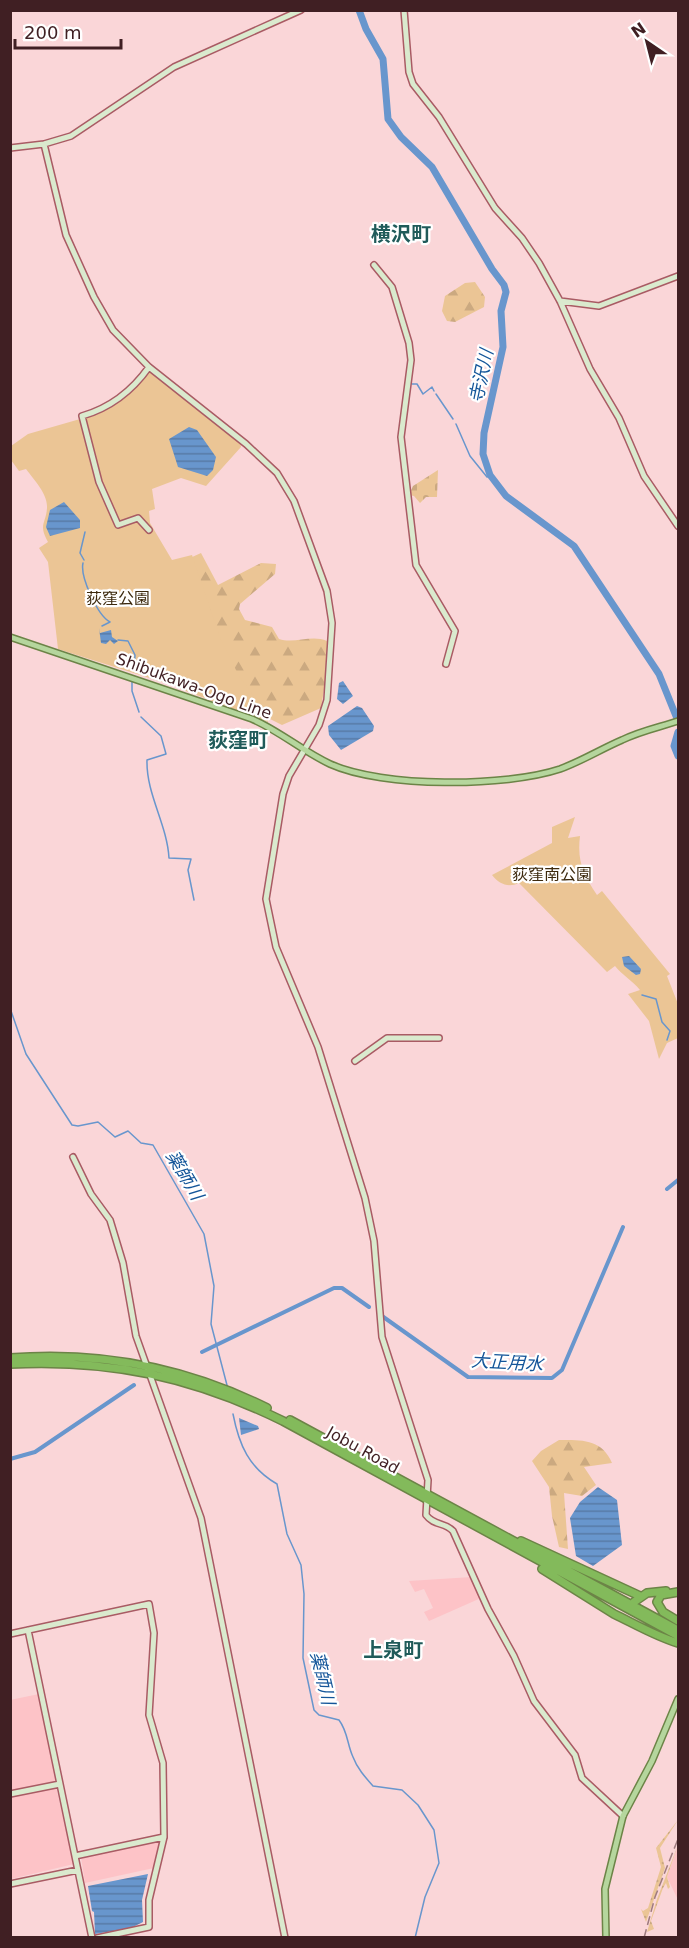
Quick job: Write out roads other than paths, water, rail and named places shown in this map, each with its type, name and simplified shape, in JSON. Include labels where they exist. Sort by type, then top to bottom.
[{"type":"highway","name":"Jobu Road","points":[[10,1358],[78,1357],[148,1369],[225,1392],[427,1497],[678,1636]]},
{"type":"highway","name":"Jobu Road","points":[[10,1364],[76,1363],[148,1369]]},
{"type":"highway","name":"Jobu Road","points":[[476,1524],[678,1630]]},
{"type":"highway","points":[[476,1524],[640,1596]]},
{"type":"highway","points":[[476,1524],[614,1614],[627,1615],[634,1624],[678,1643]]},
{"type":"highway","points":[[634,1602],[640,1596],[650,1592],[678,1592]]},
{"type":"highway","points":[[678,1592],[661,1595],[657,1602],[663,1612],[678,1621]]},
{"type":"main road","name":"Shibukawa-Ogo Line","points":[[10,637],[252,719],[276,729],[305,750],[330,764],[349,771],[420,782],[455,783],[556,770],[635,734],[676,722]]},
{"type":"main road","points":[[606,1938],[605,1890],[623,1816],[652,1761],[678,1700]]},
{"type":"street","points":[[10,148],[44,144],[71,136],[186,61],[301,10]]},
{"type":"street","points":[[404,10],[409,72],[413,84],[439,117],[490,202],[530,249],[560,301],[590,369],[619,418],[644,476],[678,526]]},
{"type":"street","points":[[44,144],[58,208],[73,255],[113,330],[148,367],[266,461],[286,486],[322,577],[332,623],[327,700],[319,725],[289,776],[283,794],[266,899],[268,923],[318,1047],[365,1198],[374,1240],[382,1337],[428,1480],[425,1510],[428,1518],[433,1523],[449,1527],[455,1534],[488,1609],[514,1656],[536,1705],[575,1755],[582,1778],[623,1816]]},
{"type":"street","points":[[374,265],[392,287],[409,343],[411,360],[400,428],[402,457],[417,570],[455,631],[446,664]]},
{"type":"street","points":[[560,301],[599,306],[678,276]]},
{"type":"street","points":[[148,367],[131,390],[94,413],[82,416],[99,482],[118,525],[138,518],[149,530]]},
{"type":"street","points":[[355,1061],[387,1038],[439,1038]]},
{"type":"street","points":[[73,1157],[91,1194],[110,1220],[123,1263],[136,1336],[201,1518],[285,1938]]},
{"type":"street","points":[[10,1634],[149,1604],[154,1634],[149,1715],[163,1763],[164,1837],[149,1900],[149,1927],[97,1938]]},
{"type":"street","points":[[28,1630],[92,1938]]},
{"type":"street","points":[[10,1794],[60,1784]]},
{"type":"street","points":[[75,1856],[164,1837]]},
{"type":"street","points":[[10,1884],[78,1870]]},
{"type":"water","points":[[189,427],[197,430],[216,457],[213,470],[207,476],[178,467],[169,439]]},
{"type":"water","points":[[64,502],[80,520],[80,528],[50,536],[46,527],[50,510]]},
{"type":"water","points":[[99,628],[100,633],[111,630],[112,637],[118,641],[114,644],[110,640],[106,644],[101,643]]},
{"type":"water","points":[[343,681],[353,696],[343,704],[337,699],[339,683]]},
{"type":"water","points":[[357,706],[362,708],[374,726],[373,731],[341,750],[329,735],[328,726]]},
{"type":"water","points":[[629,956],[641,969],[640,974],[636,975],[624,966],[622,957]]},
{"type":"water","points":[[239,1418],[258,1426],[259,1429],[241,1435]]},
{"type":"water","points":[[598,1487],[617,1500],[622,1545],[593,1566],[576,1556],[570,1518],[580,1502]]},
{"type":"water","points":[[148,1874],[142,1900],[143,1922],[131,1928],[95,1934],[94,1912],[88,1886]]},
{"type":"waterway","name":"寺沢川","points":[[359,10],[366,29],[383,59],[388,119],[401,137],[432,167],[492,269],[504,285],[506,292],[501,311],[503,347],[484,433],[483,454],[490,475],[506,496],[574,546],[659,674],[678,721]]},
{"type":"waterway","points":[[412,384],[417,384],[423,394],[432,387],[434,391]]},
{"type":"waterway","points":[[436,394],[453,419]]},
{"type":"waterway","points":[[456,424],[470,456],[487,477],[490,476]]},
{"type":"waterway","points":[[84,560],[80,553],[85,532]]},
{"type":"waterway","points":[[83,563],[84,577],[90,595],[100,612],[110,622],[102,626]]},
{"type":"waterway","name":"寺沢川","points":[[630,627],[628,628],[643,651]]},
{"type":"waterway","points":[[118,640],[128,641],[135,655],[134,670]]},
{"type":"waterway","points":[[132,681],[132,691],[139,712]]},
{"type":"waterway","points":[[141,717],[161,736],[166,754],[147,760],[150,785],[165,833],[169,858],[191,859],[188,870],[194,900]]},
{"type":"waterway","name":"寺沢川","points":[[678,732],[674,746],[678,756]]},
{"type":"waterway","points":[[642,995],[656,999],[662,1022],[670,1031],[667,1040]]},
{"type":"waterway","name":"薬師川","points":[[10,1008],[26,1054],[72,1125],[98,1122],[115,1137],[128,1131],[141,1143],[153,1145],[204,1234],[214,1286],[211,1324],[228,1389]]},
{"type":"waterway","name":"大正用水","points":[[667,1189],[678,1180]]},
{"type":"waterway","name":"大正用水","points":[[382,1316],[468,1377],[552,1378],[562,1370],[623,1227]]},
{"type":"waterway","name":"大正用水","points":[[202,1352],[334,1288],[342,1288],[369,1307]]},
{"type":"waterway","name":"大正用水","points":[[10,1459],[35,1452],[134,1385]]},
{"type":"waterway","name":"薬師川","points":[[233,1414],[238,1436],[252,1463],[267,1478],[277,1484],[287,1534],[301,1565],[304,1594],[303,1658],[314,1710],[319,1715],[339,1720],[355,1761],[373,1786],[402,1790],[418,1805],[434,1830],[439,1863],[425,1897],[415,1938]]},
{"type":"railway","points":[[644,1938],[655,1897],[678,1839]]},
{"type":"district","name":"横沢町","points":[[401,234]]},
{"type":"district","name":"荻窪町","points":[[238,740]]},
{"type":"district","name":"上泉町","points":[[393,1650]]},
{"type":"park label","name":"荻窪公園","points":[[118,598]]},
{"type":"park label","name":"荻窪南公園","points":[[552,874]]}]
